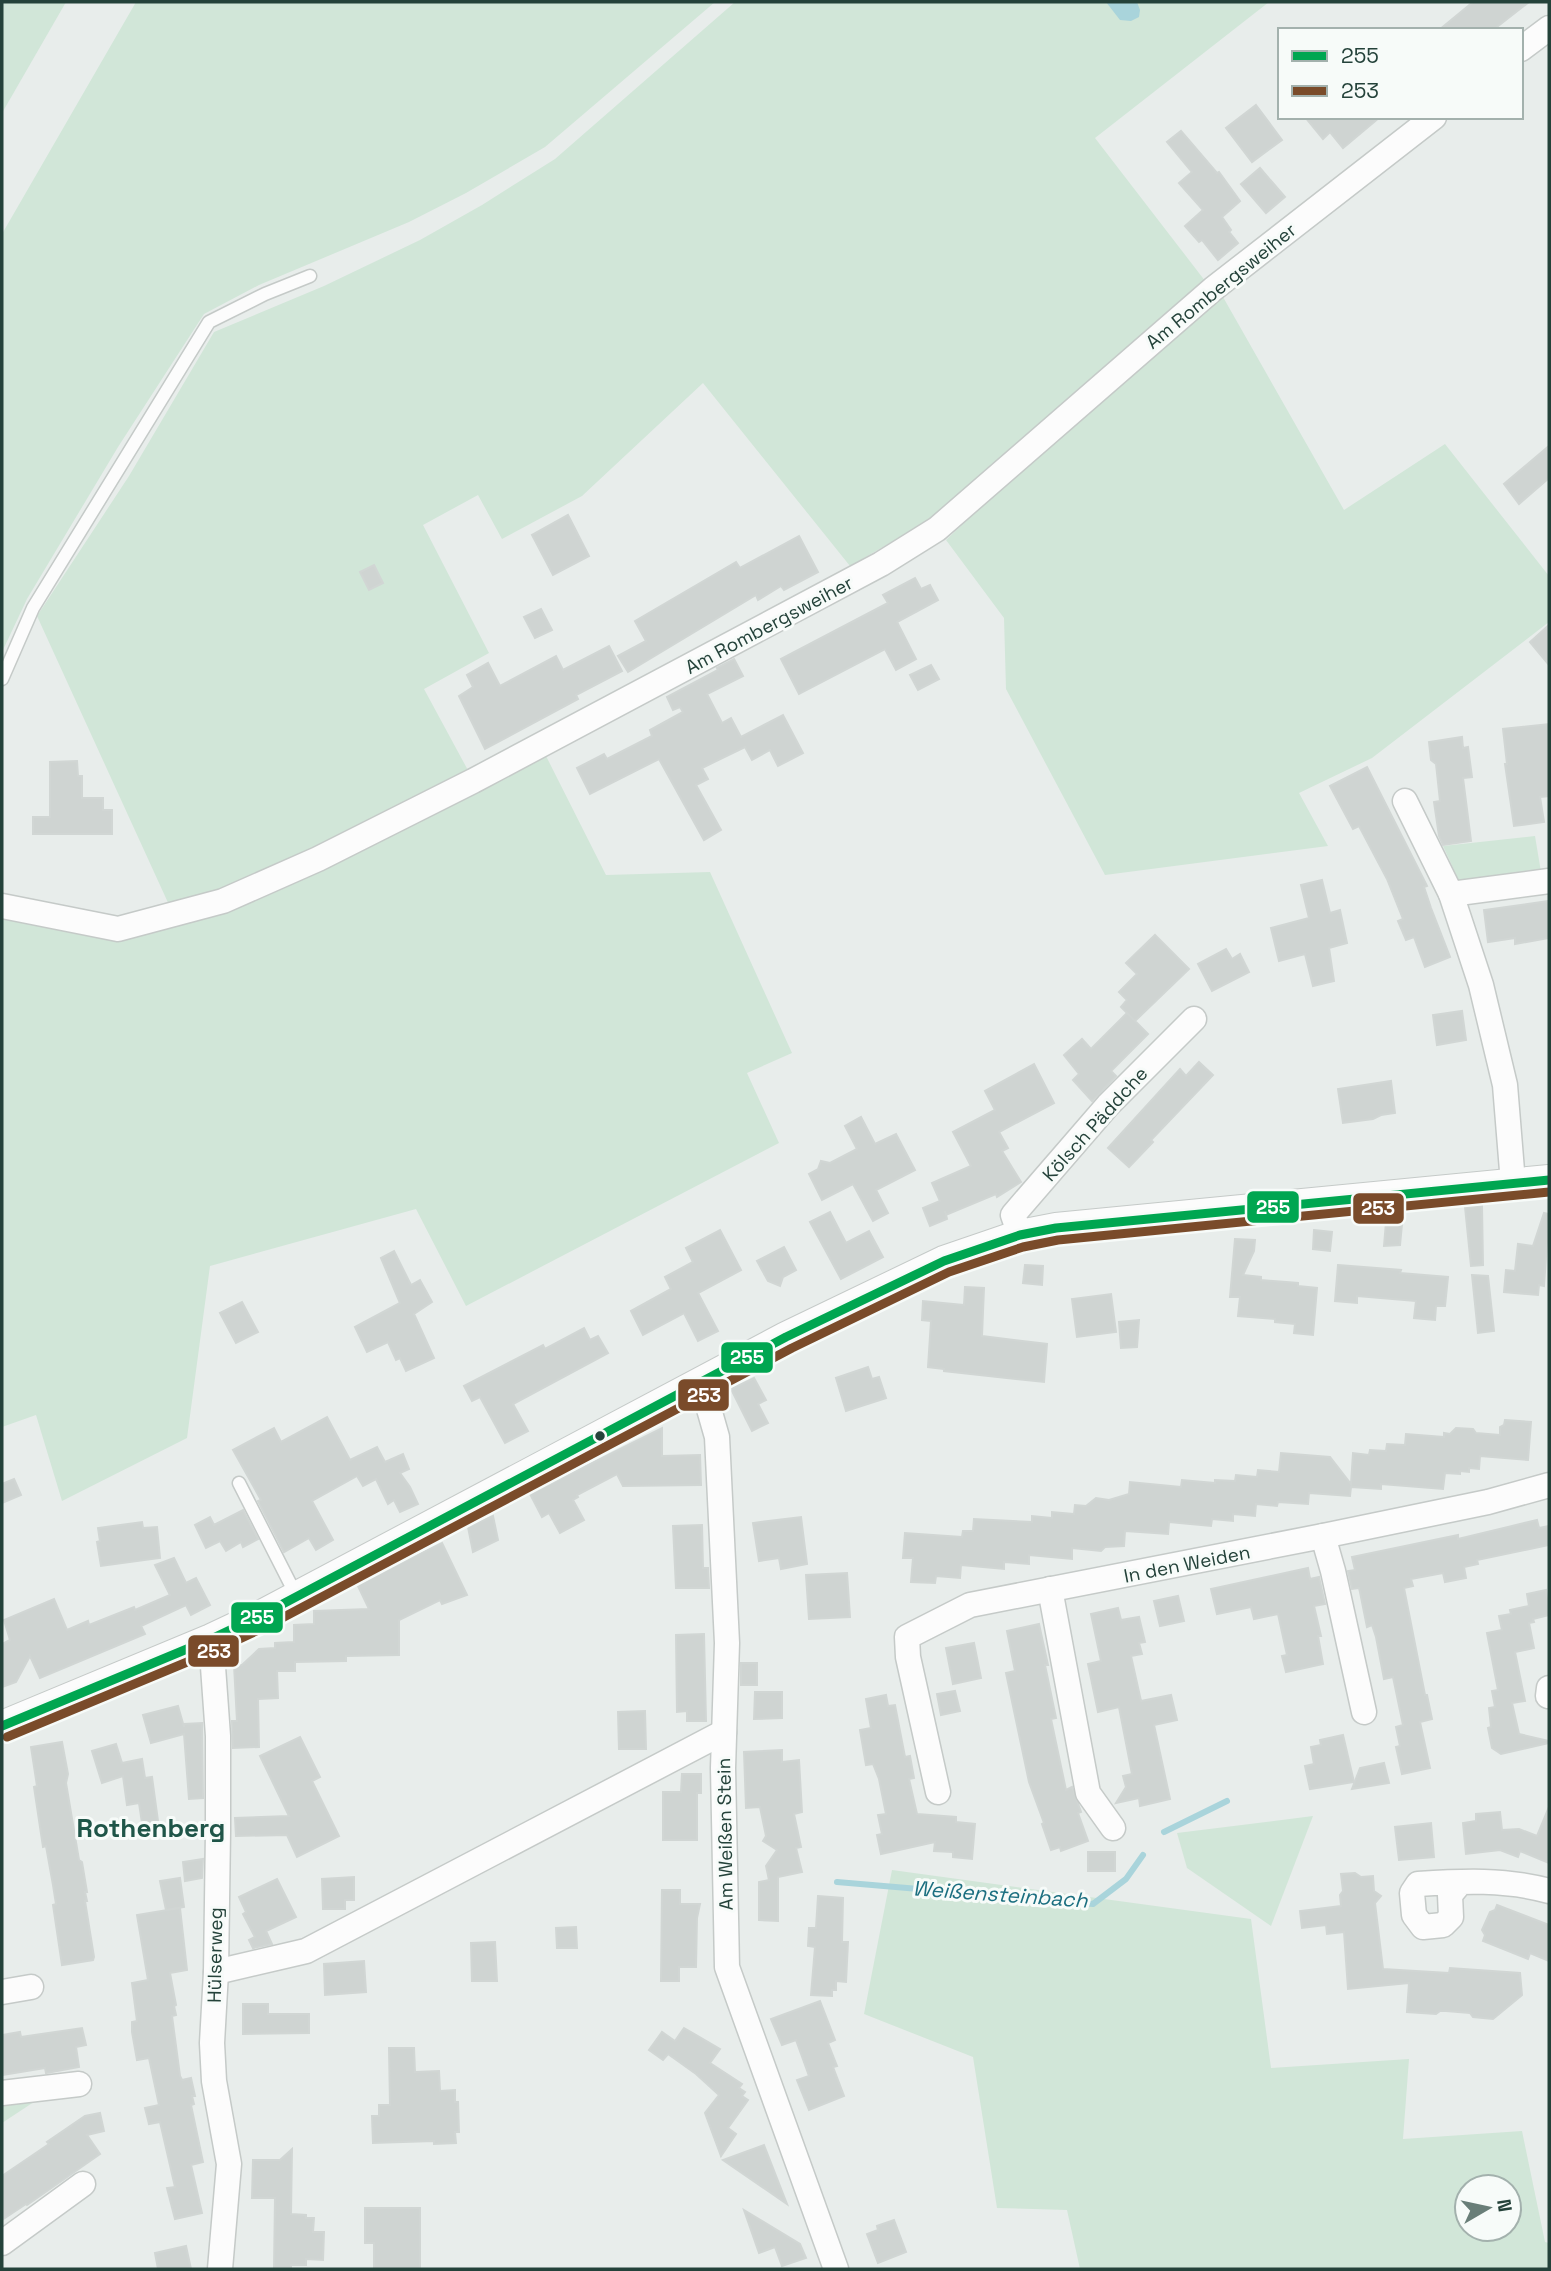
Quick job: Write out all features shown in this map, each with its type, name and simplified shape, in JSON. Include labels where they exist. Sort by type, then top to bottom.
[{"type":"street","points":[[1523,47],[1549,27]]},
{"type":"street","name":"Am Rombergsweiher","points":[[2,906],[118,929],[223,901],[318,859],[473,781],[881,564],[937,528],[1213,289],[1431,119]]},
{"type":"street","points":[[1405,801],[1451,894],[1481,985],[1504,1085],[1513,1183]]},
{"type":"street","points":[[1451,894],[1549,881]]},
{"type":"street","name":"Kölsch Päddche","points":[[1020,1235],[1013,1215],[1108,1105],[1194,1019]]},
{"type":"street","points":[[2,1726],[211,1639],[297,1597],[701,1381],[944,1261],[1020,1235],[1056,1228],[1549,1180]]},
{"type":"street","name":"Am Weißen Stein","points":[[701,1381],[717,1437],[727,1643],[723,1768],[727,1967],[836,2269]]},
{"type":"street","name":"In den Weiden","points":[[938,1792],[908,1657],[907,1637],[970,1605],[1488,1502],[1549,1485]]},
{"type":"street","points":[[1323,1536],[1364,1712]]},
{"type":"street","points":[[1050,1589],[1088,1793],[1113,1828]]},
{"type":"street","name":"Hülserweg","points":[[211,1639],[218,1737],[216,1972],[212,2043],[214,2081],[229,2164],[220,2269]]},
{"type":"street","points":[[216,1972],[306,1951],[724,1731]]},
{"type":"street","points":[[1460,1883],[1500,1881],[1549,1891]]},
{"type":"street","points":[[2,1992],[31,1987]]},
{"type":"street","points":[[2,2093],[79,2084]]},
{"type":"street","points":[[2,2243],[83,2183]]},
{"type":"lane","points":[[2,679],[33,608],[209,322],[265,294],[310,276]]},
{"type":"lane","points":[[239,1483],[297,1597]]},
{"type":"green space","points":[[2,2],[66,2],[2,113]]},
{"type":"green space","points":[[136,2],[715,2],[545,147],[466,193],[409,222],[259,285],[204,314],[118,447],[27,599],[2,652],[2,234]]},
{"type":"green space","points":[[735,2],[1269,2],[1095,138],[1209,286],[933,518],[850,566],[703,383],[582,496],[502,539],[478,495],[423,525],[489,653],[424,689],[470,774],[221,893],[170,907],[37,616],[129,476],[214,332],[324,286],[420,240],[555,159]]},
{"type":"green space","points":[[1223,297],[1344,510],[1445,444],[1549,576],[1549,622],[1372,758],[1299,793],[1328,846],[1105,875],[1006,689],[1004,618],[946,540],[1037,454]]},
{"type":"green space","points":[[546,756],[606,875],[710,872],[792,1053],[747,1073],[779,1143],[466,1306],[416,1209],[210,1266],[187,1438],[62,1501],[36,1415],[2,1427],[2,918],[119,939],[235,909]]},
{"type":"green space","points":[[1535,836],[1541,872],[1459,881],[1443,846]]},
{"type":"green space","points":[[1313,1816],[1271,1926],[1187,1868],[1177,1833]]},
{"type":"green space","points":[[892,1870],[1251,1919],[1271,2068],[1409,2059],[1403,2139],[1522,2131],[1545,2242],[1549,2243],[1549,2269],[1080,2269],[1067,2210],[997,2208],[973,2057],[864,2014]]},
{"type":"green space","points":[[52,2090],[2,2123],[2,2096]]},
{"type":"water","points":[[1106,2],[1137,2],[1139,17],[1131,21],[1120,20]]},
{"type":"building","points":[[1473,2],[1529,2],[1496,28],[1441,28]]},
{"type":"building","points":[[1256,105],[1282,140],[1252,162],[1226,128]]},
{"type":"building","points":[[1307,119],[1378,119],[1343,148],[1330,132],[1323,139]]},
{"type":"building","points":[[1181,131],[1217,173],[1219,172],[1240,201],[1222,217],[1238,243],[1218,260],[1202,240],[1199,242],[1185,226],[1203,210],[1179,183],[1192,172],[1167,142]]},
{"type":"building","points":[[1260,168],[1285,197],[1266,213],[1241,184]]},
{"type":"building","points":[[1549,446],[1549,478],[1519,504],[1504,484]]},
{"type":"building","points":[[568,515],[589,556],[553,575],[532,535]]},
{"type":"building","points":[[799,536],[818,572],[784,590],[781,586],[758,600],[756,595],[628,672],[618,656],[646,641],[635,621],[736,562],[740,568]]},
{"type":"building","points":[[374,565],[383,583],[369,590],[360,572]]},
{"type":"building","points":[[915,578],[921,589],[930,585],[938,600],[897,622],[916,659],[896,670],[885,649],[799,694],[781,659],[888,603],[883,595]]},
{"type":"building","points":[[541,609],[552,630],[535,638],[524,617]]},
{"type":"building","points":[[1549,625],[1549,665],[1530,642]]},
{"type":"building","points":[[609,646],[622,671],[576,695],[578,699],[485,749],[459,696],[473,687],[467,675],[488,663],[500,686],[556,656],[563,670]]},
{"type":"building","points":[[734,659],[743,676],[707,694],[722,723],[731,718],[741,737],[783,715],[803,753],[778,766],[770,750],[752,760],[745,747],[702,768],[708,779],[696,785],[721,830],[704,840],[659,759],[590,794],[577,768],[604,754],[607,759],[652,736],[650,730],[683,712],[680,707],[673,710],[667,697]]},
{"type":"building","points":[[931,665],[939,679],[918,690],[910,675]]},
{"type":"building","points":[[1549,724],[1549,796],[1540,797],[1544,822],[1514,826],[1503,729]]},
{"type":"building","points":[[1462,737],[1463,748],[1468,747],[1472,777],[1463,778],[1471,841],[1443,845],[1434,802],[1440,801],[1436,764],[1431,760],[1429,742]]},
{"type":"building","points":[[77,761],[78,776],[82,776],[82,798],[103,798],[103,810],[112,810],[112,834],[33,834],[33,817],[50,817],[50,762]]},
{"type":"building","points":[[1367,767],[1427,886],[1424,887],[1450,957],[1425,967],[1414,937],[1406,940],[1398,921],[1403,919],[1387,879],[1359,826],[1353,829],[1330,786]]},
{"type":"building","points":[[1322,880],[1330,913],[1340,910],[1347,943],[1329,948],[1334,981],[1313,986],[1305,954],[1279,961],[1271,928],[1309,918],[1301,885]]},
{"type":"building","points":[[1549,901],[1549,938],[1515,944],[1515,938],[1488,942],[1484,910]]},
{"type":"building","points":[[1155,935],[1189,969],[1135,1021],[1148,1034],[1111,1071],[1116,1076],[1092,1101],[1073,1080],[1079,1074],[1064,1055],[1082,1039],[1091,1049],[1127,1013],[1121,1007],[1127,1000],[1119,992],[1137,974],[1126,963]]},
{"type":"building","points":[[1226,949],[1232,959],[1240,954],[1249,972],[1212,991],[1198,964]]},
{"type":"building","points":[[1462,1011],[1466,1040],[1437,1045],[1433,1015]]},
{"type":"building","points":[[1199,1062],[1213,1075],[1129,1167],[1108,1148],[1180,1069],[1186,1076]]},
{"type":"building","points":[[1034,1064],[1054,1103],[999,1132],[1008,1148],[1002,1151],[1021,1182],[997,1197],[996,1194],[946,1215],[947,1219],[930,1226],[923,1208],[940,1201],[932,1183],[971,1166],[953,1132],[995,1110],[985,1091]]},
{"type":"building","points":[[1391,1081],[1395,1113],[1343,1123],[1338,1089]]},
{"type":"building","points":[[861,1117],[875,1144],[896,1134],[915,1170],[876,1190],[888,1213],[873,1221],[853,1184],[822,1200],[809,1174],[818,1169],[821,1161],[830,1163],[857,1149],[845,1126]]},
{"type":"building","points":[[1482,1206],[1483,1265],[1471,1266],[1465,1207]]},
{"type":"building","points":[[830,1212],[846,1243],[869,1231],[883,1257],[841,1279],[810,1222]]},
{"type":"building","points":[[1544,1213],[1549,1214],[1544,1286],[1539,1285],[1538,1295],[1504,1292],[1506,1270],[1515,1271],[1518,1244],[1533,1246]]},
{"type":"building","points":[[1386,1222],[1402,1224],[1400,1245],[1384,1246]]},
{"type":"building","points":[[720,1230],[741,1270],[698,1293],[718,1331],[698,1341],[684,1313],[643,1335],[631,1311],[671,1289],[665,1277],[693,1262],[686,1248]]},
{"type":"building","points":[[1314,1230],[1332,1232],[1330,1251],[1313,1249]]},
{"type":"building","points":[[1235,1239],[1255,1240],[1254,1251],[1243,1275],[1317,1288],[1313,1335],[1294,1333],[1295,1324],[1275,1322],[1275,1319],[1238,1316],[1240,1297],[1230,1297]]},
{"type":"building","points":[[784,1247],[796,1270],[783,1277],[780,1286],[768,1281],[757,1261]]},
{"type":"building","points":[[394,1251],[411,1285],[420,1280],[432,1302],[414,1314],[434,1358],[406,1371],[400,1358],[396,1360],[388,1342],[367,1352],[355,1327],[400,1303],[381,1258]]},
{"type":"building","points":[[1025,1265],[1043,1266],[1042,1285],[1023,1283]]},
{"type":"building","points":[[1338,1265],[1448,1277],[1445,1306],[1436,1306],[1435,1320],[1414,1318],[1416,1301],[1357,1296],[1357,1303],[1335,1301]]},
{"type":"building","points":[[1472,1275],[1488,1276],[1494,1331],[1478,1333]]},
{"type":"building","points":[[965,1287],[984,1288],[982,1336],[1047,1344],[1044,1382],[928,1367],[931,1321],[922,1320],[923,1301],[964,1305]]},
{"type":"building","points":[[1111,1294],[1116,1332],[1077,1337],[1072,1299]]},
{"type":"building","points":[[242,1302],[258,1332],[236,1343],[220,1313]]},
{"type":"building","points":[[1139,1320],[1137,1347],[1121,1348],[1119,1322]]},
{"type":"building","points":[[584,1328],[590,1340],[598,1336],[608,1353],[513,1404],[528,1431],[505,1443],[480,1397],[472,1401],[464,1386],[543,1345],[545,1349]]},
{"type":"building","points":[[868,1367],[872,1379],[879,1377],[886,1398],[846,1411],[836,1378]]},
{"type":"building","points":[[754,1378],[766,1400],[758,1404],[768,1423],[752,1431],[731,1389]]},
{"type":"building","points":[[327,1417],[350,1460],[377,1447],[385,1462],[403,1454],[409,1469],[400,1473],[418,1504],[400,1512],[394,1500],[388,1504],[376,1479],[363,1486],[357,1476],[312,1501],[333,1540],[316,1550],[309,1538],[284,1552],[258,1501],[261,1500],[233,1450],[274,1428],[281,1442]]},
{"type":"building","points":[[1505,1420],[1531,1422],[1528,1460],[1480,1456],[1479,1469],[1469,1468],[1469,1472],[1460,1471],[1460,1474],[1445,1473],[1443,1489],[1381,1484],[1381,1489],[1351,1487],[1350,1496],[1309,1493],[1308,1504],[1256,1504],[1255,1516],[1233,1514],[1233,1521],[1212,1519],[1211,1526],[1169,1522],[1168,1534],[1125,1531],[1124,1546],[1105,1547],[1101,1551],[1072,1548],[1072,1559],[1029,1555],[1029,1564],[1004,1562],[1004,1569],[961,1565],[960,1578],[936,1576],[935,1583],[911,1582],[913,1558],[903,1558],[905,1533],[962,1537],[963,1531],[973,1531],[974,1519],[1032,1522],[1032,1516],[1052,1518],[1052,1512],[1074,1514],[1075,1505],[1086,1506],[1096,1498],[1109,1500],[1129,1494],[1130,1482],[1181,1487],[1182,1480],[1215,1483],[1215,1480],[1235,1481],[1236,1475],[1257,1477],[1258,1470],[1279,1472],[1281,1453],[1330,1457],[1351,1484],[1353,1453],[1369,1455],[1370,1450],[1386,1451],[1387,1444],[1405,1445],[1406,1434],[1444,1437],[1444,1433],[1450,1434],[1456,1428],[1500,1435],[1500,1427]]},
{"type":"building","points":[[662,1428],[662,1456],[700,1455],[701,1485],[623,1486],[617,1474],[577,1495],[573,1500],[584,1520],[560,1533],[549,1513],[542,1517],[530,1494]]},
{"type":"building","points":[[14,1479],[21,1495],[2,1503],[2,1484]]},
{"type":"building","points":[[243,1510],[258,1539],[243,1547],[241,1542],[226,1551],[220,1541],[206,1548],[195,1525],[210,1517],[214,1525]]},
{"type":"building","points":[[493,1516],[498,1540],[473,1552],[468,1527]]},
{"type":"building","points":[[801,1517],[807,1564],[781,1569],[779,1558],[759,1561],[753,1523]]},
{"type":"building","points":[[1537,1520],[1539,1528],[1549,1526],[1549,1545],[1477,1560],[1478,1564],[1464,1567],[1466,1578],[1445,1582],[1443,1573],[1411,1579],[1413,1586],[1404,1588],[1432,1719],[1420,1722],[1430,1768],[1402,1774],[1396,1747],[1400,1746],[1396,1727],[1403,1725],[1393,1677],[1384,1679],[1376,1637],[1372,1625],[1367,1627],[1359,1588],[1352,1589],[1348,1571],[1355,1570],[1352,1557],[1458,1535],[1458,1539]]},
{"type":"building","points":[[142,1522],[143,1528],[157,1527],[160,1558],[101,1566],[98,1528]]},
{"type":"building","points":[[702,1525],[703,1568],[708,1568],[709,1588],[676,1588],[673,1526]]},
{"type":"building","points":[[442,1543],[467,1595],[442,1604],[440,1600],[399,1620],[399,1655],[346,1656],[346,1661],[295,1662],[295,1671],[277,1671],[278,1698],[258,1699],[259,1747],[233,1748],[232,1721],[237,1721],[234,1665],[242,1665],[259,1649],[275,1648],[275,1643],[294,1642],[294,1625],[314,1624],[314,1611],[369,1609],[357,1584]]},
{"type":"building","points":[[174,1558],[186,1583],[196,1578],[210,1605],[191,1615],[186,1605],[141,1626],[145,1634],[40,1678],[30,1656],[16,1682],[2,1687],[2,1644],[10,1640],[4,1620],[54,1599],[67,1630],[88,1621],[89,1625],[134,1607],[135,1610],[170,1595],[155,1565]]},
{"type":"building","points":[[1308,1568],[1310,1579],[1319,1577],[1325,1604],[1314,1606],[1321,1636],[1318,1636],[1323,1664],[1286,1672],[1282,1656],[1287,1655],[1278,1614],[1254,1619],[1251,1607],[1217,1614],[1211,1589]]},
{"type":"building","points":[[847,1573],[850,1617],[809,1619],[806,1575]]},
{"type":"building","points":[[1546,1590],[1549,1615],[1533,1619],[1534,1622],[1529,1623],[1534,1648],[1515,1652],[1525,1701],[1512,1703],[1519,1734],[1549,1743],[1501,1754],[1492,1748],[1488,1728],[1491,1727],[1489,1708],[1495,1707],[1492,1691],[1498,1690],[1487,1633],[1502,1630],[1499,1616],[1511,1614],[1510,1610],[1529,1606],[1527,1594]]},
{"type":"building","points":[[1178,1596],[1184,1621],[1160,1626],[1154,1601]]},
{"type":"building","points":[[1118,1608],[1121,1620],[1139,1617],[1145,1642],[1139,1643],[1142,1654],[1131,1656],[1141,1701],[1171,1695],[1177,1720],[1154,1725],[1170,1799],[1140,1806],[1139,1798],[1116,1803],[1126,1787],[1123,1776],[1132,1774],[1119,1707],[1098,1712],[1088,1664],[1101,1661],[1091,1614]]},
{"type":"building","points":[[1039,1624],[1056,1718],[1051,1719],[1066,1790],[1072,1787],[1088,1841],[1061,1851],[1060,1847],[1051,1850],[1029,1782],[1006,1673],[1015,1671],[1007,1631]]},
{"type":"building","points":[[704,1634],[706,1721],[687,1721],[687,1711],[677,1712],[676,1635]]},
{"type":"building","points":[[974,1643],[981,1678],[953,1684],[946,1648]]},
{"type":"building","points":[[741,1663],[757,1663],[757,1685],[741,1685]]},
{"type":"building","points":[[955,1691],[960,1711],[941,1715],[937,1694]]},
{"type":"building","points":[[755,1692],[782,1692],[782,1718],[754,1719]]},
{"type":"building","points":[[886,1695],[888,1706],[895,1705],[905,1757],[910,1756],[914,1778],[909,1779],[917,1814],[956,1817],[956,1822],[975,1824],[972,1859],[953,1857],[953,1852],[934,1851],[935,1842],[881,1854],[877,1835],[882,1834],[878,1815],[886,1814],[873,1764],[866,1765],[860,1730],[871,1728],[866,1699]]},
{"type":"building","points":[[178,1706],[184,1727],[184,1724],[202,1723],[203,1798],[189,1799],[184,1734],[151,1743],[143,1715]]},
{"type":"building","points":[[645,1711],[646,1749],[619,1749],[618,1712]]},
{"type":"building","points":[[1343,1735],[1354,1782],[1310,1789],[1305,1766],[1314,1764],[1311,1747],[1321,1745],[1320,1740]]},
{"type":"building","points":[[300,1737],[320,1777],[312,1781],[339,1836],[297,1857],[287,1835],[236,1836],[235,1818],[289,1816],[260,1756]]},
{"type":"building","points":[[62,1742],[68,1774],[66,1783],[87,1892],[85,1901],[94,1957],[93,1960],[62,1965],[53,1905],[56,1904],[46,1846],[43,1847],[34,1787],[37,1786],[31,1747]]},
{"type":"building","points":[[116,1744],[122,1763],[142,1759],[145,1778],[152,1777],[158,1821],[142,1823],[139,1803],[127,1805],[123,1776],[102,1783],[92,1751]]},
{"type":"building","points":[[782,1750],[782,1762],[799,1760],[802,1812],[794,1814],[801,1847],[796,1848],[802,1872],[778,1877],[778,1921],[759,1920],[759,1882],[769,1880],[766,1866],[777,1850],[763,1841],[766,1836],[760,1807],[746,1808],[744,1752]]},
{"type":"building","points":[[1384,1763],[1389,1783],[1352,1789],[1360,1768]]},
{"type":"building","points":[[682,1774],[701,1774],[701,1793],[697,1793],[697,1840],[663,1840],[663,1792],[681,1792]]},
{"type":"building","points":[[1549,1807],[1549,1863],[1520,1851],[1518,1857],[1500,1850],[1466,1854],[1463,1823],[1476,1821],[1476,1814],[1500,1812],[1502,1830],[1519,1829],[1537,1836]]},
{"type":"building","points":[[1431,1823],[1434,1857],[1399,1860],[1395,1827]]},
{"type":"building","points":[[1088,1852],[1115,1852],[1115,1871],[1088,1871]]},
{"type":"building","points":[[203,1859],[202,1878],[185,1881],[183,1862]]},
{"type":"building","points":[[1355,1873],[1361,1877],[1373,1876],[1374,1891],[1381,1896],[1375,1903],[1383,1969],[1449,1973],[1450,1968],[1520,1973],[1522,1995],[1493,2019],[1446,2011],[1436,2014],[1407,2012],[1409,1983],[1348,1989],[1344,1932],[1327,1934],[1326,1925],[1302,1928],[1300,1911],[1341,1906],[1341,1874]]},
{"type":"building","points":[[354,1877],[354,1900],[345,1900],[345,1909],[323,1909],[322,1879]]},
{"type":"building","points":[[180,1878],[184,1907],[166,1910],[160,1881]]},
{"type":"building","points":[[277,1879],[296,1917],[266,1931],[272,1944],[253,1948],[249,1940],[255,1937],[243,1914],[246,1912],[239,1897]]},
{"type":"building","points":[[662,1890],[680,1890],[680,1904],[700,1904],[697,1918],[696,1967],[679,1967],[679,1981],[661,1981]]},
{"type":"building","points":[[818,1896],[843,1898],[842,1942],[848,1942],[846,1982],[836,1981],[836,1990],[832,1990],[832,1996],[811,1995],[815,1947],[808,1946],[809,1928],[816,1928]]},
{"type":"building","points":[[1497,1905],[1549,1925],[1549,1961],[1530,1953],[1528,1959],[1483,1941],[1485,1935],[1482,1930],[1490,1912],[1495,1910]]},
{"type":"building","points":[[180,1908],[187,1970],[170,1973],[176,2005],[176,2015],[172,2016],[180,2076],[182,2080],[191,2078],[195,2096],[192,2096],[194,2104],[191,2105],[203,2162],[191,2165],[202,2213],[175,2219],[167,2188],[175,2187],[160,2122],[149,2124],[145,2108],[159,2105],[149,2058],[137,2060],[132,2032],[132,2022],[137,2021],[132,1983],[148,1980],[137,1915]]},
{"type":"building","points":[[576,1927],[577,1948],[557,1948],[556,1928]]},
{"type":"building","points":[[495,1942],[497,1981],[472,1981],[471,1943]]},
{"type":"building","points":[[364,1961],[366,1992],[325,1995],[324,1964]]},
{"type":"building","points":[[820,2001],[835,2040],[828,2043],[837,2066],[833,2067],[844,2096],[809,2110],[797,2080],[809,2076],[796,2040],[782,2045],[771,2019]]},
{"type":"building","points":[[243,2004],[268,2004],[268,2014],[309,2014],[309,2033],[243,2034]]},
{"type":"building","points":[[82,2028],[86,2045],[76,2047],[79,2067],[46,2073],[45,2068],[2,2075],[2,2035],[20,2032],[21,2037]]},
{"type":"building","points":[[684,2028],[720,2049],[710,2063],[742,2084],[739,2088],[745,2092],[742,2096],[748,2100],[728,2128],[736,2134],[721,2156],[705,2113],[719,2095],[668,2054],[663,2060],[649,2050],[662,2032],[675,2041]]},
{"type":"building","points":[[389,2048],[414,2048],[415,2072],[439,2071],[440,2091],[455,2090],[459,2132],[455,2132],[456,2143],[373,2143],[372,2116],[379,2116],[379,2105],[390,2105]]},
{"type":"building","points":[[100,2113],[104,2131],[87,2135],[100,2154],[2,2220],[2,2176],[85,2116]]},
{"type":"building","points":[[764,2145],[787,2204],[723,2160]]},
{"type":"building","points":[[292,2149],[291,2214],[314,2218],[313,2232],[324,2232],[323,2260],[306,2259],[306,2265],[274,2268],[275,2198],[252,2198],[253,2160],[280,2160]]},
{"type":"building","points":[[365,2208],[420,2208],[420,2269],[374,2269],[374,2243],[365,2243]]},
{"type":"building","points":[[744,2210],[800,2244],[806,2258],[782,2266],[775,2247],[759,2253]]},
{"type":"building","points":[[894,2220],[906,2252],[878,2263],[867,2234],[878,2230],[877,2226]]},
{"type":"building","points":[[186,2246],[191,2269],[158,2269],[155,2253]]},
{"type":"waterway","name":"Weißensteinbach","points":[[1164,1832],[1227,1801]]},
{"type":"waterway","name":"Weißensteinbach","points":[[837,1882],[1093,1904],[1126,1879],[1143,1855]]},
{"type":"transit line","name":"255","points":[[2,1726],[262,1615],[786,1337],[944,1261],[1020,1235],[1056,1228],[1549,1180]]},
{"type":"transit line","name":"253","points":[[7,1737],[267,1626],[792,1348],[949,1272],[1023,1247],[1058,1240],[1549,1192]]},
{"type":"district","name":"Rothenberg","points":[[151,1828]]}]
